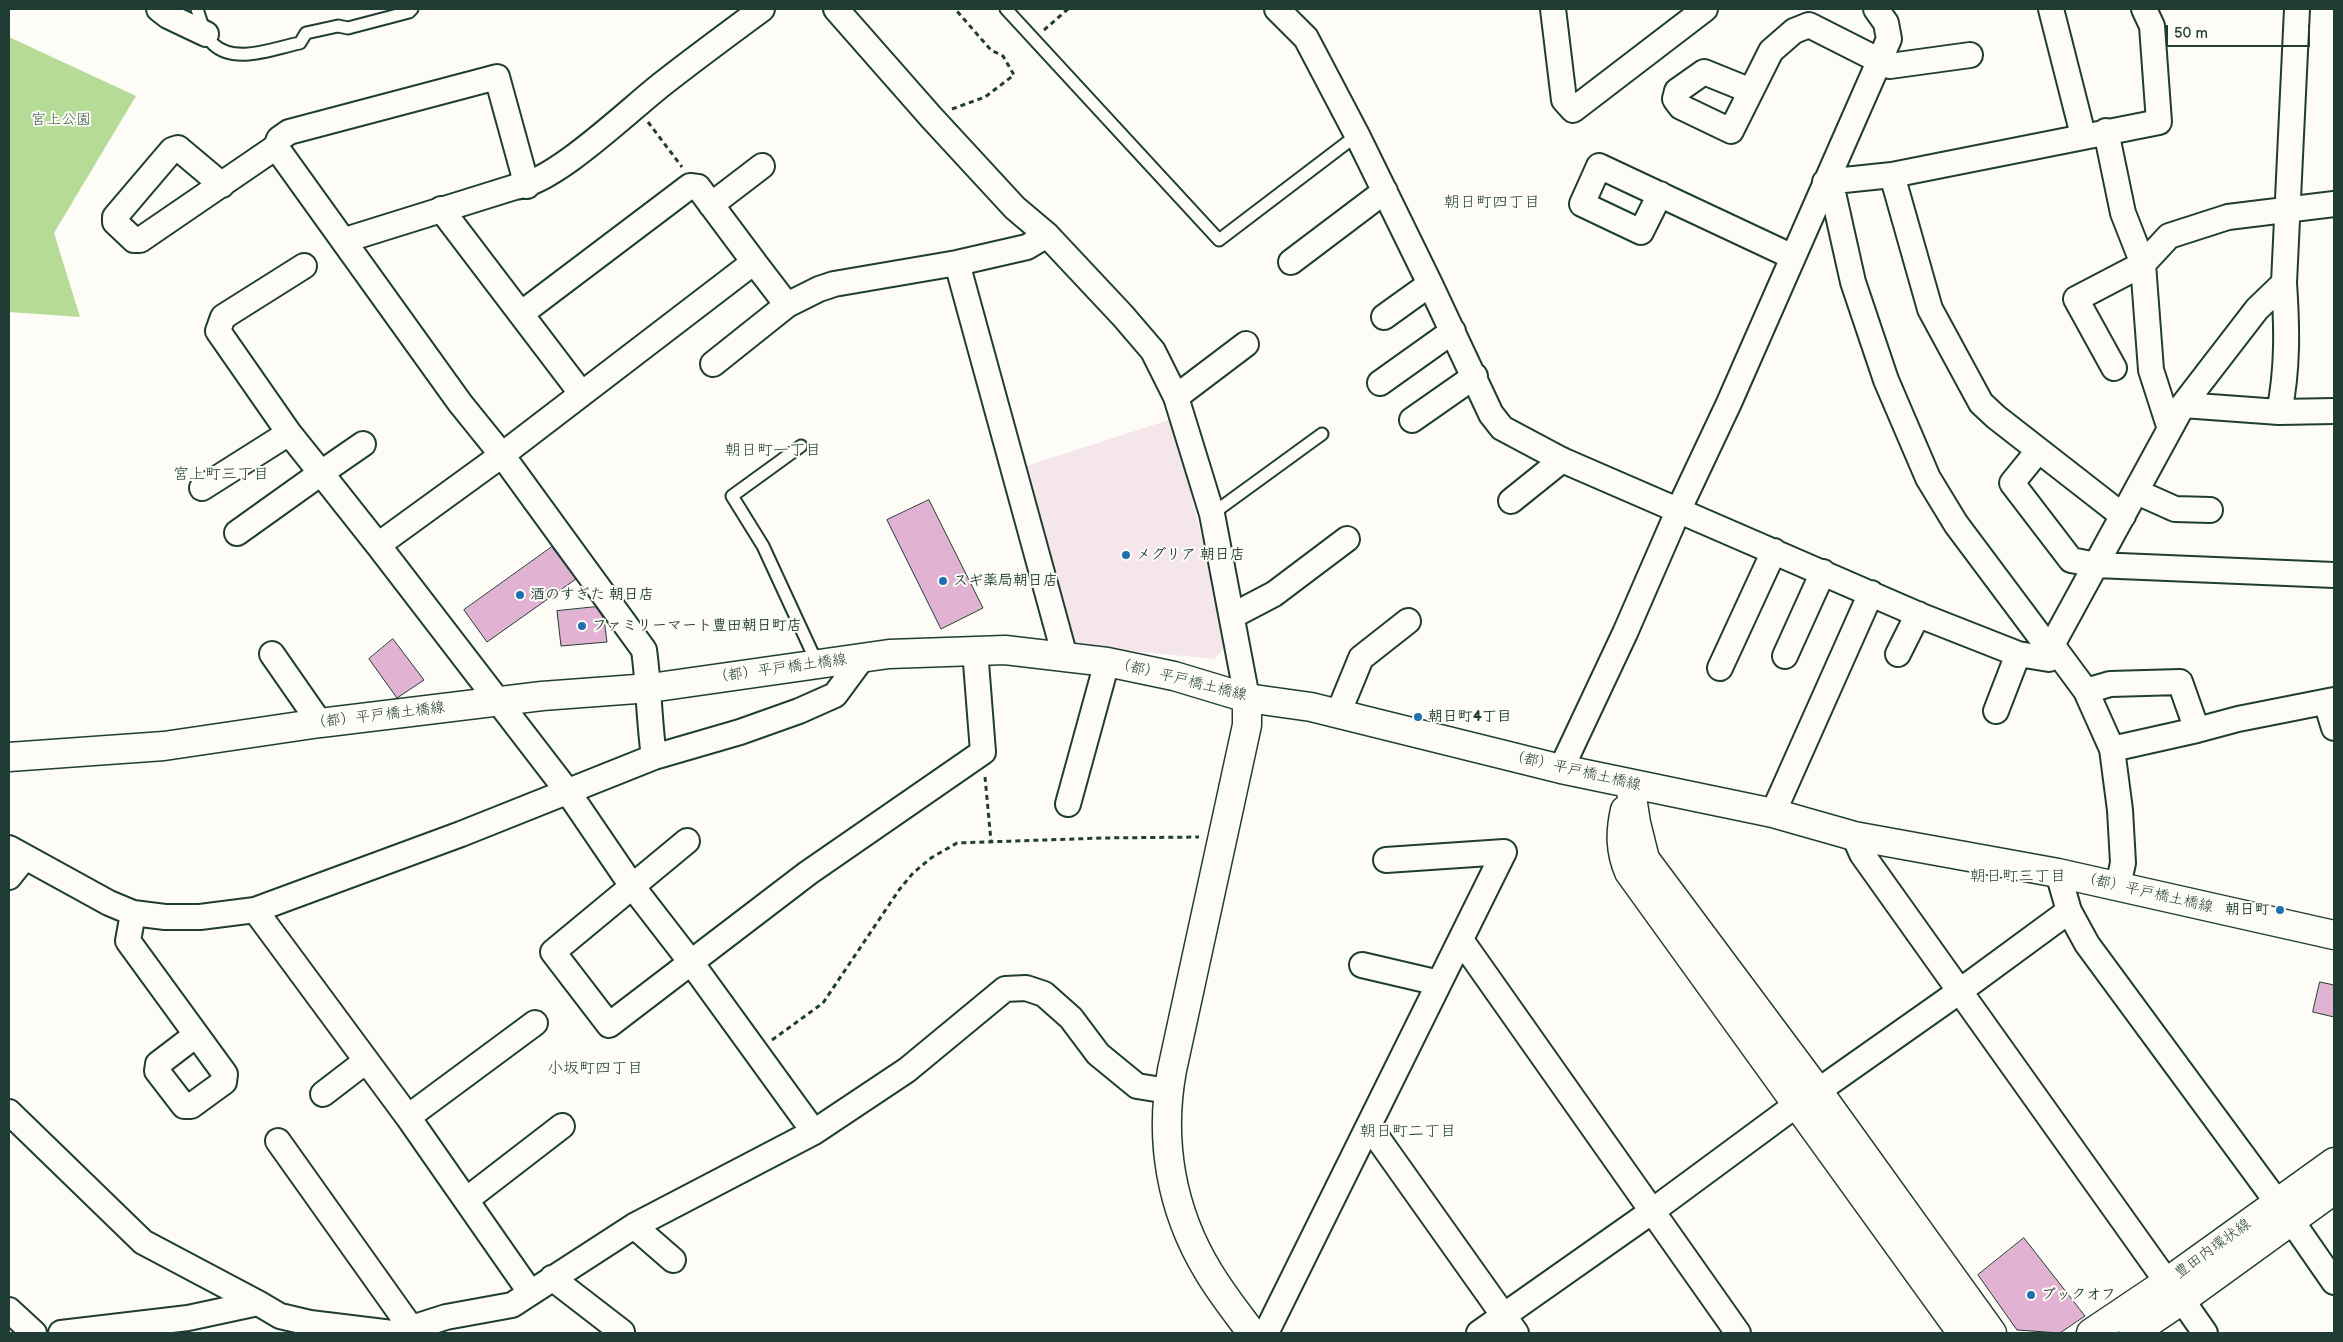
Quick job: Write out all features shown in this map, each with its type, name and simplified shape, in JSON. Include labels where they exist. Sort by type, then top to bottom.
[{"type":"street","points":[[159,9],[168,16],[206,34]]},
{"type":"street","points":[[345,240],[515,187],[528,186],[573,157],[762,9]]},
{"type":"street","points":[[836,9],[931,117],[1016,208],[1047,235],[1123,316],[1148,345],[1176,397],[1212,514],[1247,698],[1247,725],[1168,1092],[1166,1124],[1168,1153],[1174,1196],[1189,1238],[1208,1272],[1252,1333]]},
{"type":"street","points":[[1277,9],[1306,38],[1386,191],[1475,376],[1491,414],[1502,428],[1562,460],[1918,614],[2018,654],[2049,659],[2052,645],[2183,405],[2257,310],[2284,283]]},
{"type":"street","points":[[1553,9],[1564,100],[1573,110],[1696,11]]},
{"type":"street","points":[[1561,769],[1729,403],[1889,39],[1886,24],[1876,9]]},
{"type":"street","points":[[2051,9],[2123,213],[2143,264],[2151,370],[2170,429]]},
{"type":"street","points":[[1825,182],[1892,175],[2095,133],[2159,122],[2152,26],[2144,9]]},
{"type":"street","points":[[2278,412],[2284,378],[2286,317],[2284,283],[2297,9]]},
{"type":"street","points":[[1751,91],[1771,51],[1794,31],[1809,25],[1890,66],[1970,55]]},
{"type":"street","points":[[222,185],[276,147],[279,139],[289,132],[497,77],[528,186]]},
{"type":"street","points":[[276,147],[345,240],[460,403],[502,455],[644,650],[650,688],[654,757]]},
{"type":"street","points":[[704,196],[762,166]]},
{"type":"street","points":[[1892,175],[1930,309],[1981,403],[2038,451],[2123,516]]},
{"type":"street","points":[[1825,182],[1834,197],[1853,282],[1886,380],[1928,478],[1956,524],[2042,640],[2052,645],[2086,691],[2112,749],[2120,810],[2123,864],[2118,886]]},
{"type":"street","points":[[522,313],[683,189],[690,186],[704,196],[787,305]]},
{"type":"street","points":[[1291,262],[1386,191]]},
{"type":"street","points":[[1660,194],[1793,256]]},
{"type":"street","points":[[2114,368],[2076,299],[2143,264],[2169,236],[2228,216],[2334,204]]},
{"type":"street","points":[[441,209],[581,393]]},
{"type":"street","points":[[712,364],[787,305],[819,289],[834,284],[957,263],[1027,246],[1047,235]]},
{"type":"street","points":[[378,545],[502,455],[754,262]]},
{"type":"street","points":[[957,263],[1065,657]]},
{"type":"street","points":[[304,266],[223,316],[218,331],[289,433],[378,545],[568,792],[632,886],[690,961],[814,1132]]},
{"type":"street","points":[[1384,316],[1430,284]]},
{"type":"street","points":[[1380,383],[1453,331]]},
{"type":"street","points":[[1176,397],[1246,344]]},
{"type":"street","points":[[1412,420],[1475,376]]},
{"type":"street","points":[[2183,405],[2278,412],[2334,411]]},
{"type":"street","points":[[202,488],[289,433]]},
{"type":"street","points":[[237,533],[363,444]]},
{"type":"street","points":[[2038,451],[2012,483],[2071,560],[2096,564],[2334,575]]},
{"type":"street","points":[[1511,501],[1562,460]]},
{"type":"street","points":[[2137,492],[2175,509],[2210,510]]},
{"type":"street","points":[[1232,616],[1274,594],[1347,539]]},
{"type":"street","points":[[1720,668],[1774,551]]},
{"type":"street","points":[[1785,656],[1823,572]]},
{"type":"street","points":[[1773,813],[1871,593]]},
{"type":"street","points":[[1898,654],[1918,614]]},
{"type":"street","points":[[1338,714],[1361,658],[1408,621]]},
{"type":"street","points":[[687,841],[553,952],[609,1025],[690,961],[808,873],[983,752],[975,650]]},
{"type":"street","name":"（都）平戸橋土橋線","points":[[9,757],[164,746],[320,722],[542,696],[650,688],[889,654],[1005,650],[1107,662],[1174,676],[1247,698],[1311,707],[1561,769],[1773,813],[1854,836],[2058,873],[2334,935]]},
{"type":"street","points":[[272,654],[320,722]]},
{"type":"street","points":[[1996,711],[2018,654]]},
{"type":"street","points":[[9,876],[17,853],[109,903],[133,913],[165,917],[200,917],[255,910],[568,792],[654,757],[740,732],[835,695],[864,657]]},
{"type":"street","points":[[1068,804],[1107,662]]},
{"type":"street","points":[[2086,691],[2110,684],[2180,682],[2197,730]]},
{"type":"street","points":[[2112,749],[2238,719],[2330,701],[2334,728]]},
{"type":"street","points":[[1630,784],[1636,823],[1645,859],[1807,1098],[1962,1333]]},
{"type":"street","points":[[1854,836],[1862,854],[2205,1333]]},
{"type":"street","points":[[1266,1333],[1504,852],[1386,860]]},
{"type":"street","points":[[2058,873],[2069,911],[2087,944],[2284,1211],[2334,1282]]},
{"type":"street","points":[[255,910],[408,1117],[530,1292]]},
{"type":"street","points":[[1479,1333],[1510,1324],[1651,1212],[2069,911]]},
{"type":"street","points":[[133,913],[128,941],[196,1035]]},
{"type":"street","points":[[1461,940],[1738,1333]]},
{"type":"street","points":[[1362,965],[1439,983]]},
{"type":"street","points":[[9,1112],[143,1242],[280,1316],[310,1323],[409,1330],[446,1317],[512,1305],[634,1226],[814,1132],[907,1070],[1005,989],[1026,988],[1044,994],[1071,1018],[1098,1054],[1137,1086],[1168,1092]]},
{"type":"street","points":[[408,1117],[535,1023]]},
{"type":"street","points":[[323,1094],[366,1061]]},
{"type":"street","points":[[1807,1098],[1992,1333]]},
{"type":"street","points":[[466,1200],[562,1126]]},
{"type":"street","points":[[1369,1126],[1510,1324]]},
{"type":"street","points":[[278,1142],[409,1330]]},
{"type":"street","name":"豊田内環状線","points":[[2133,1333],[2175,1291],[2284,1211],[2334,1162]]},
{"type":"street","name":"豊田内環状線","points":[[2284,1211],[2334,1190]]},
{"type":"street","points":[[634,1226],[673,1260]]},
{"type":"street","points":[[552,1278],[622,1332]]},
{"type":"street","name":"豊田内環状線","points":[[2091,1333],[2175,1291]]},
{"type":"street","points":[[61,1333],[188,1318],[258,1303]]},
{"type":"street","points":[[9,1310],[34,1333]]},
{"type":"lane","points":[[197,9],[206,34],[213,45],[236,56],[300,43],[306,34],[338,26],[348,28],[409,12],[412,9]]},
{"type":"lane","points":[[1006,9],[1219,240],[1357,135]]},
{"type":"lane","points":[[1212,514],[1322,434]]},
{"type":"lane","points":[[801,446],[732,496],[763,546],[817,663]]},
{"type":"path","points":[[931,117],[985,97],[1014,75],[1003,56],[991,50],[955,9]]},
{"type":"path","points":[[1034,39],[1068,9]]},
{"type":"path","points":[[636,106],[704,196]]},
{"type":"path","points":[[983,752],[991,841]]},
{"type":"path","points":[[756,1052],[823,1003],[899,890],[913,873],[931,858],[958,843],[1209,837]]},
{"type":"shaded area","name":"メグリア 朝日店","points":[[1172,419],[1228,642],[1215,659],[1070,645],[1023,467]]},
{"type":"green space","name":"宮上公園","points":[[9,37],[136,96],[54,233],[80,317],[9,312]]},
{"type":"building","name":"スギ薬局朝日店","points":[[929,500],[983,608],[941,629],[887,520]]},
{"type":"building","name":"酒のすぎた 朝日店","points":[[552,547],[576,579],[487,642],[464,610]]},
{"type":"building","name":"ファミリーマート豊田朝日町店","points":[[596,607],[604,619],[607,642],[561,646],[557,611]]},
{"type":"building","points":[[393,639],[424,680],[397,698],[369,659]]},
{"type":"building","points":[[2320,982],[2334,985],[2334,1017],[2313,1012]]},
{"type":"building","name":"ブックオフ","points":[[2024,1238],[2085,1316],[2060,1333],[2017,1330],[1978,1275]]},
{"type":"place","name":"メグリア 朝日店","points":[[1126,555]]},
{"type":"place","name":"スギ薬局朝日店","points":[[943,581]]},
{"type":"place","name":"酒のすぎた 朝日店","points":[[520,595]]},
{"type":"place","name":"ファミリーマート豊田朝日町店","points":[[582,626]]},
{"type":"place","name":"朝日町4丁目","points":[[1418,717]]},
{"type":"place","name":"朝日町","points":[[2280,910]]},
{"type":"place","name":"ブックオフ","points":[[2031,1295]]},
{"type":"district","name":"朝日町四丁目","points":[[1492,203]]},
{"type":"district","name":"朝日町一丁目","points":[[773,451]]},
{"type":"district","name":"宮上町三丁目","points":[[221,475]]},
{"type":"district","name":"朝日町三丁目","points":[[2018,877]]},
{"type":"district","name":"小坂町四丁目","points":[[595,1069]]},
{"type":"district","name":"朝日町二丁目","points":[[1408,1132]]}]
